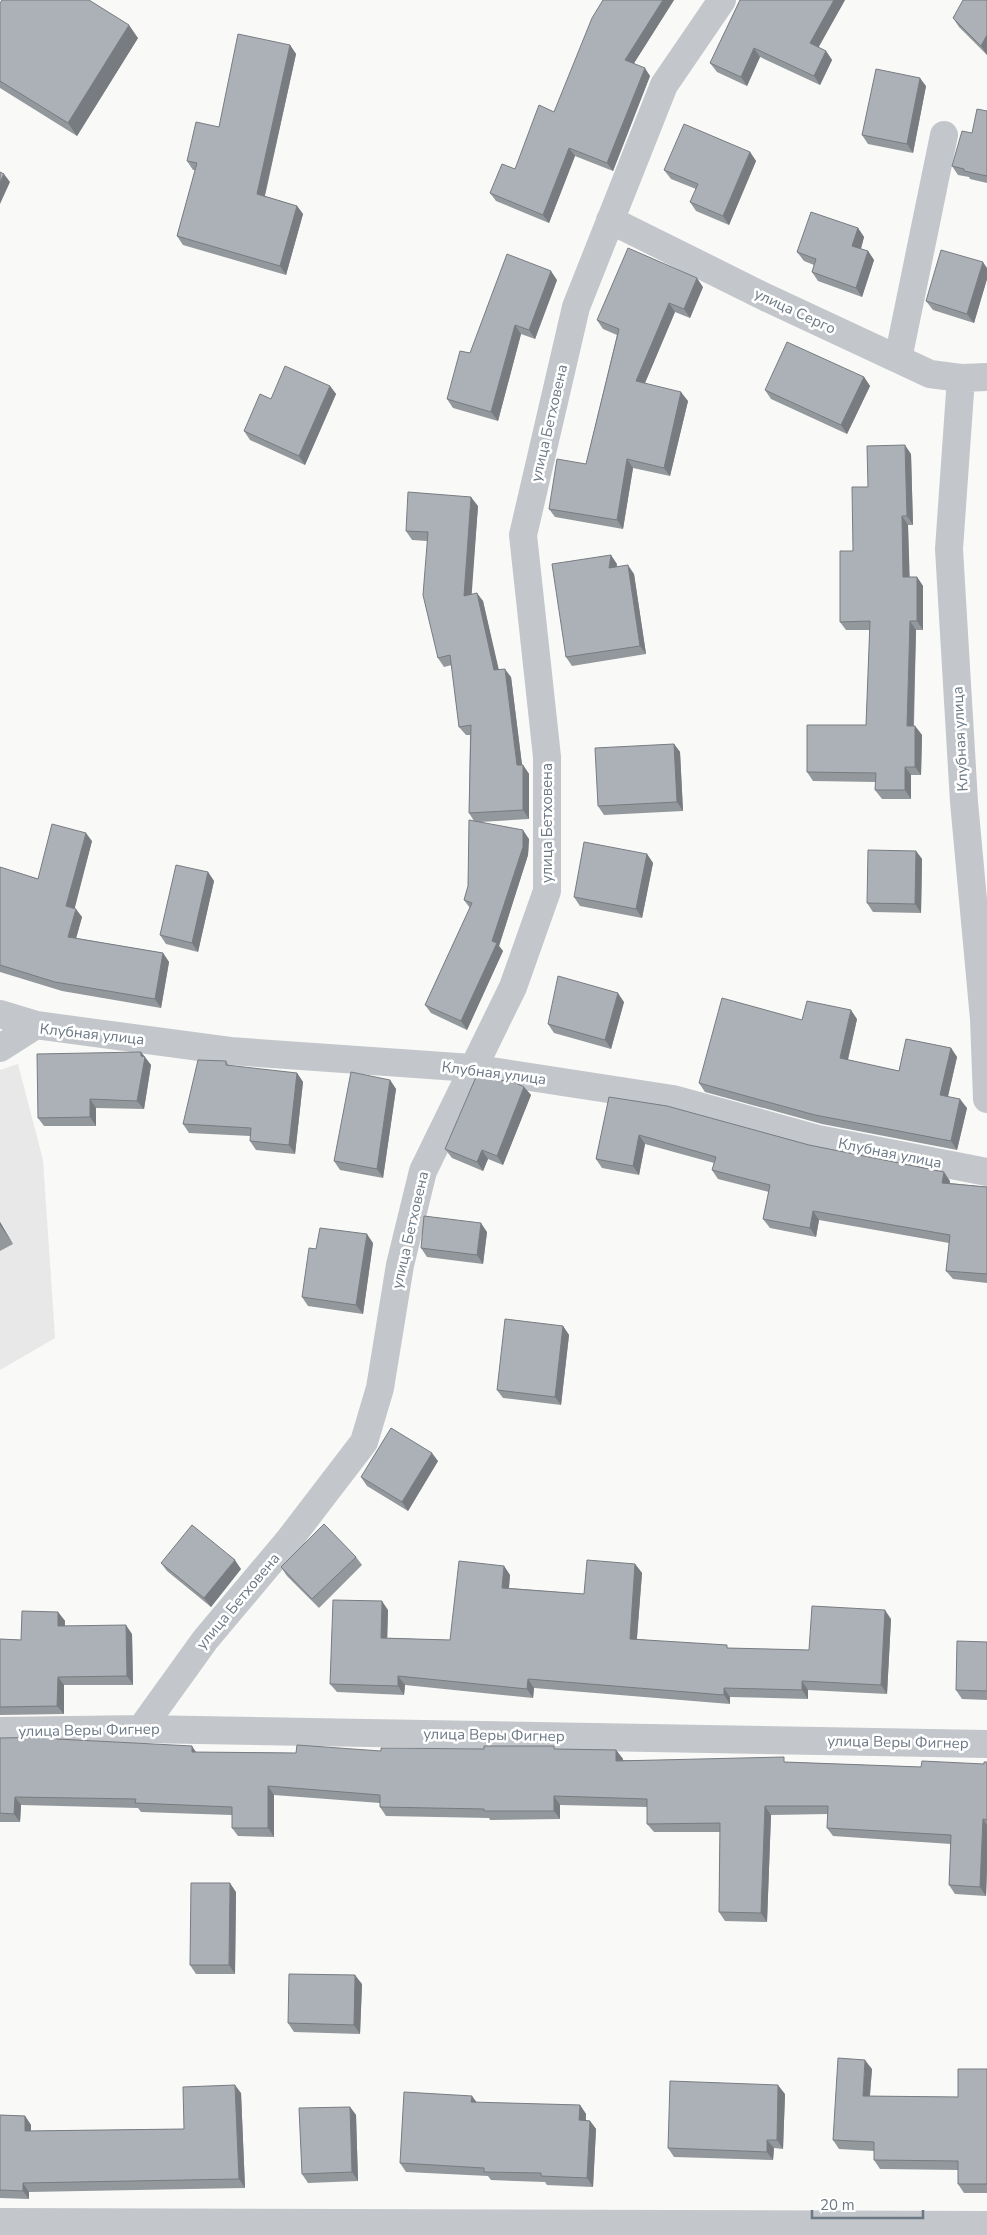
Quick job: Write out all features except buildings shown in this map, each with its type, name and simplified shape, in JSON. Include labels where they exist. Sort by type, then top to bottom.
[{"type":"street","name":"улица Бетховена","points":[[141,1729],[205,1640],[289,1540],[364,1442],[380,1388],[400,1265],[423,1171],[513,987],[547,892],[547,757],[523,536],[576,307],[664,85],[722,0]]},
{"type":"street","points":[[898,359],[944,135]]},
{"type":"street","name":"улица Серго","points":[[610,220],[768,298],[930,374],[974,377]]},
{"type":"street","name":"Клубная улица","points":[[974,377],[949,548],[964,802],[984,1019],[987,1100]]},
{"type":"street","points":[[0,1014],[36,1026]]},
{"type":"street","name":"Клубная улица","points":[[0,1048],[36,1026],[230,1051],[472,1068],[673,1099],[818,1139],[987,1172]]},
{"type":"street","name":"улица Веры Фигнер","points":[[0,1731],[141,1729],[987,1744]]},
{"type":"street","points":[[0,2222],[865,2223],[987,2225]]},
{"type":"shaded area","points":[[18,1064],[43,1160],[55,1338],[0,1370],[0,1070]]}]
